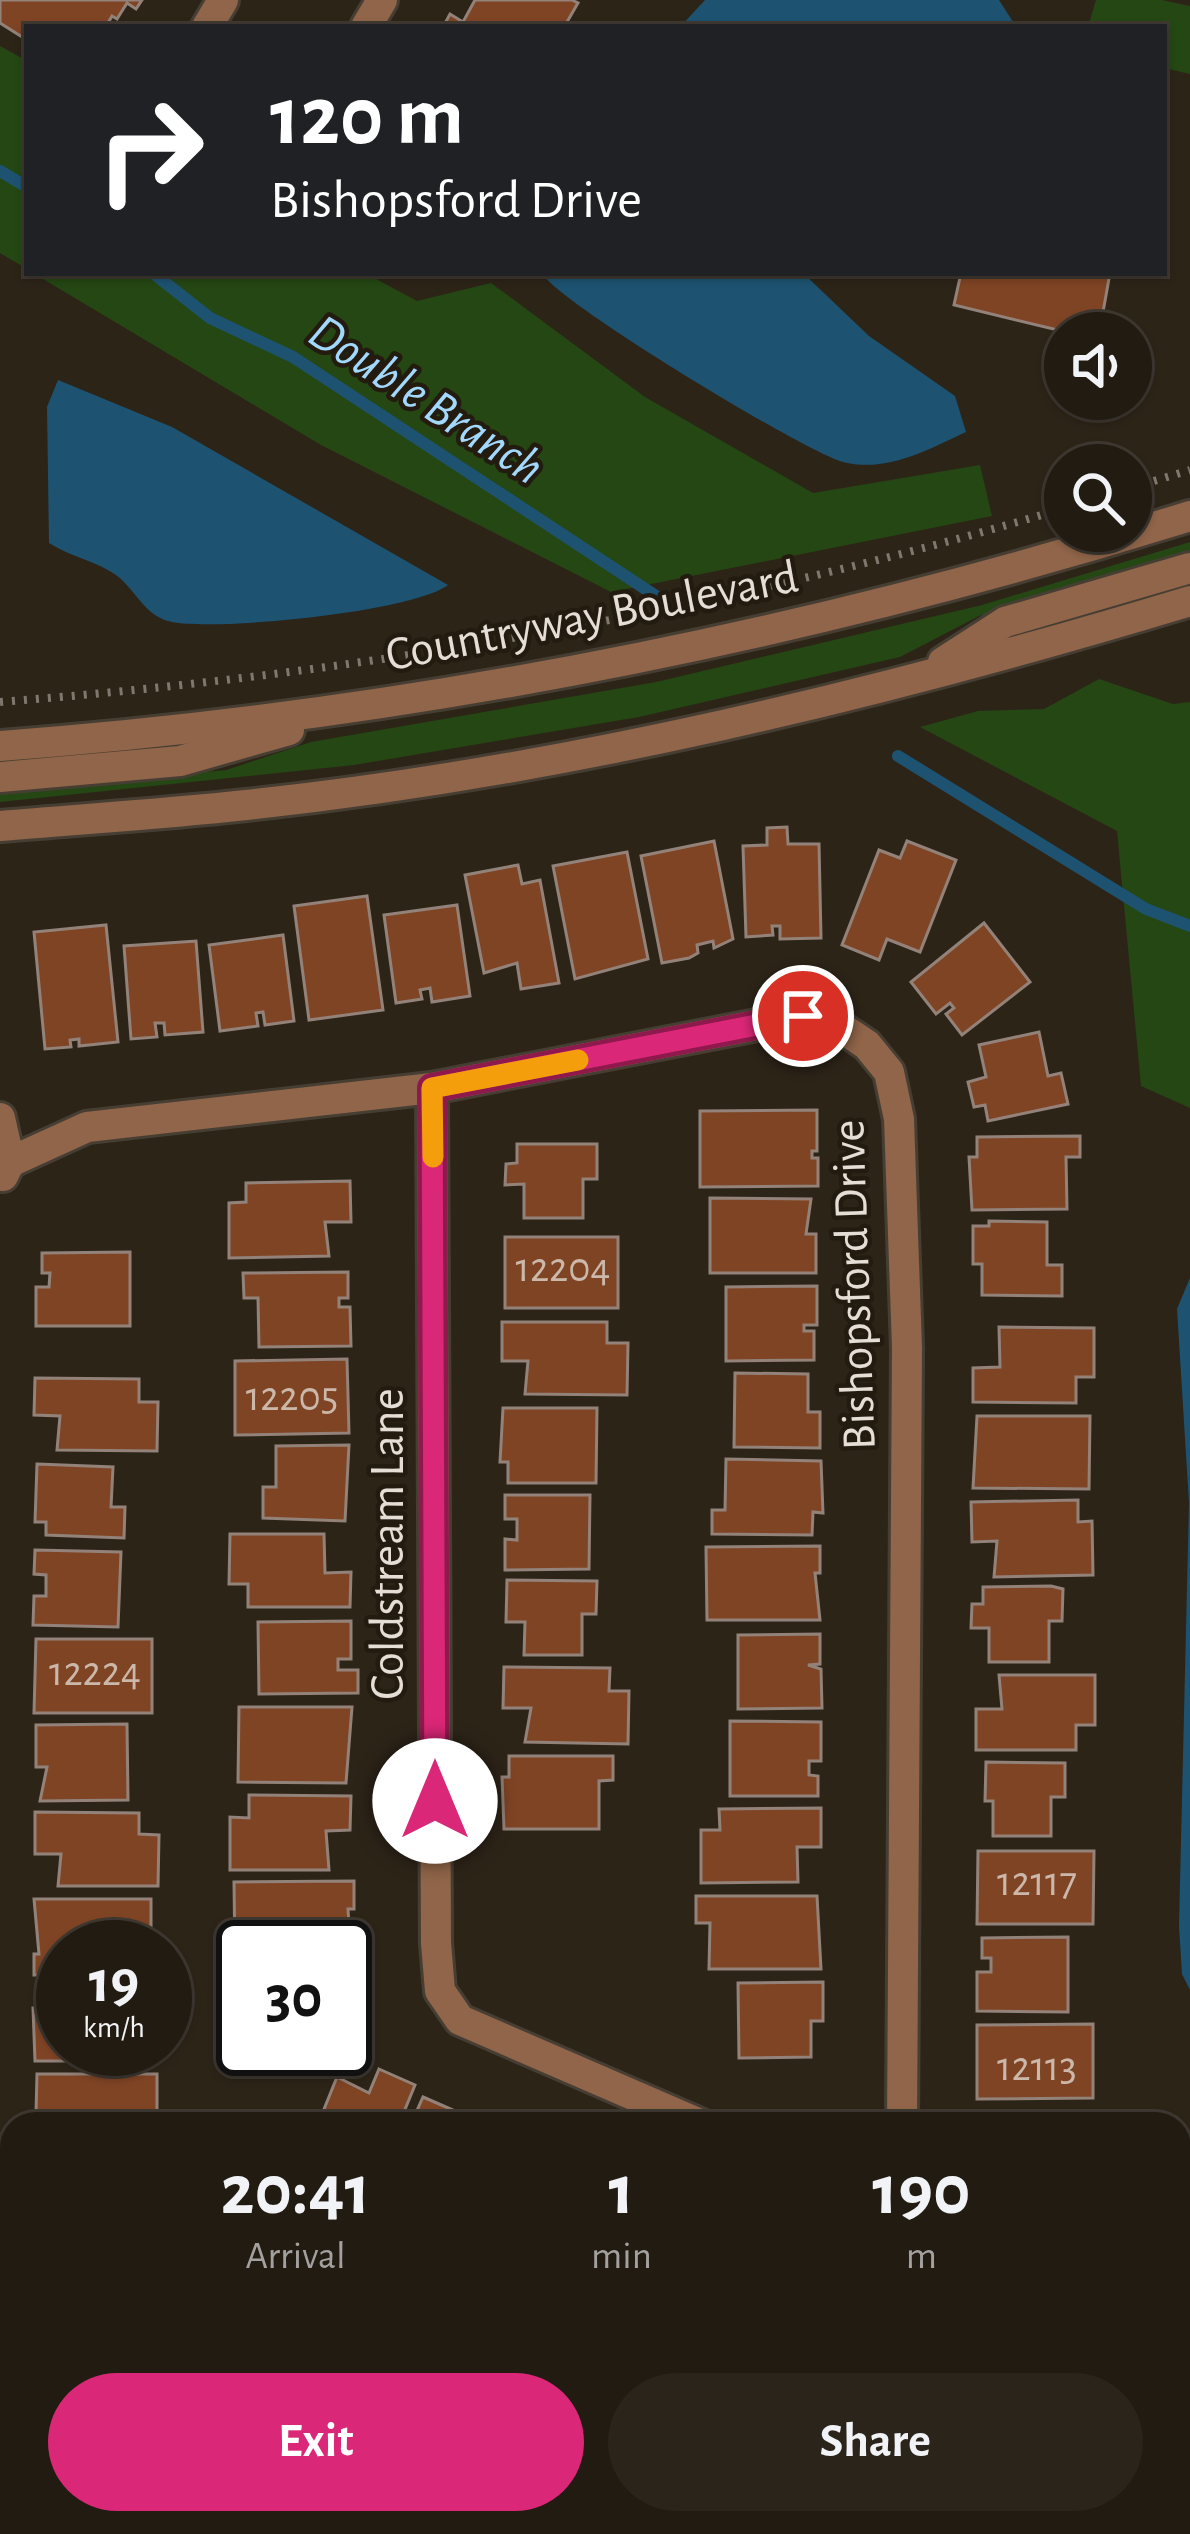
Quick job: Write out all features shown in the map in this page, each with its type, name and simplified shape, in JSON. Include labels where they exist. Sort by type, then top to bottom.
[{"type":"street","name":"Countryway Boulevard","points":[[0,746],[339,711],[499,687],[787,627],[1068,554],[1190,516]]},
{"type":"street","points":[[912,681],[1005,622],[1190,568]]},
{"type":"street","points":[[0,826],[248,805],[542,761],[912,681],[1190,601]]},
{"type":"street","points":[[0,777],[217,755],[339,711]]},
{"type":"street","name":"Bishopsford Drive","points":[[0,1118],[3,1168],[87,1126],[432,1088],[803,1016],[838,1026],[867,1045],[889,1072],[898,1119],[907,1348],[902,2112]]},
{"type":"street","name":"Coldstream Lane","points":[[432,1088],[440,1991],[460,2020],[494,2039],[671,2112]]},
{"type":"path","points":[[1152,482],[1190,470]]},
{"type":"path","points":[[0,702],[188,686],[480,645],[870,562],[1044,514]]},
{"type":"green space","points":[[1096,0],[1162,0],[1190,6],[1190,74],[1167,69],[1167,24],[1089,24]]},
{"type":"green space","points":[[0,46],[24,59],[24,267],[0,253]]},
{"type":"green space","points":[[38,276],[371,276],[417,301],[491,283],[645,397],[813,493],[980,465],[992,516],[611,592],[321,445]]},
{"type":"green space","points":[[1190,542],[1190,554],[979,616],[900,657],[639,717],[354,765],[0,802],[0,790],[226,770],[311,742],[656,682],[982,605]]},
{"type":"green space","points":[[1099,679],[1173,704],[1190,702],[1190,1108],[1141,1086],[1117,831],[920,727],[978,711],[1044,709]]},
{"type":"water","points":[[705,0],[999,0],[1014,24],[683,24]]},
{"type":"water","points":[[545,276],[806,276],[869,336],[955,396],[966,432],[891,462],[843,462],[683,374]]},
{"type":"water","points":[[58,380],[172,427],[448,585],[396,603],[314,617],[229,624],[162,619],[116,575],[49,543],[47,407]]},
{"type":"water","points":[[1190,1278],[1190,1990],[1182,1974],[1179,1926],[1189,1503],[1177,1309]]},
{"type":"building","points":[[0,0],[142,0],[136,9],[127,3],[109,24],[24,24],[24,38],[0,23]]},
{"type":"building","points":[[475,0],[578,3],[567,22],[570,24],[445,24],[450,14],[463,22]]},
{"type":"building","points":[[960,276],[1109,276],[1103,312],[1044,312],[1044,327],[954,305]]},
{"type":"building","points":[[787,827],[788,844],[819,844],[821,938],[780,939],[780,926],[772,926],[773,935],[746,937],[743,846],[767,845],[767,828]]},
{"type":"building","points":[[714,841],[733,939],[714,948],[713,941],[697,945],[698,953],[689,958],[662,963],[641,856]]},
{"type":"building","points":[[907,841],[956,860],[920,952],[887,939],[879,960],[842,945],[879,850],[900,858]]},
{"type":"building","points":[[627,852],[648,959],[575,979],[553,866]]},
{"type":"building","points":[[518,865],[522,884],[540,880],[559,983],[521,989],[517,963],[484,973],[465,875]]},
{"type":"building","points":[[367,896],[383,1010],[309,1020],[294,906]]},
{"type":"building","points":[[457,905],[470,996],[432,1002],[430,988],[420,990],[422,999],[396,1003],[384,915]]},
{"type":"building","points":[[984,923],[1030,982],[962,1035],[946,1014],[954,1008],[950,1003],[936,1014],[911,982]]},
{"type":"building","points":[[106,925],[118,1042],[79,1046],[79,1039],[70,1040],[71,1047],[45,1049],[34,932]]},
{"type":"building","points":[[283,935],[294,1021],[265,1025],[263,1012],[256,1013],[258,1026],[220,1031],[209,945]]},
{"type":"building","points":[[196,941],[203,1032],[165,1035],[164,1023],[155,1023],[157,1037],[131,1039],[124,946]]},
{"type":"building","points":[[1039,1032],[1048,1076],[1061,1073],[1068,1104],[988,1121],[985,1105],[974,1107],[968,1082],[986,1077],[979,1045]]},
{"type":"building","points":[[817,1110],[817,1151],[812,1151],[812,1158],[818,1158],[818,1186],[700,1187],[700,1111]]},
{"type":"building","points":[[1080,1136],[1080,1157],[1066,1157],[1067,1209],[972,1210],[969,1157],[977,1157],[977,1137]]},
{"type":"building","points":[[517,1144],[597,1144],[597,1179],[583,1179],[583,1218],[524,1218],[524,1184],[505,1185],[506,1164],[517,1163]]},
{"type":"building","points":[[350,1181],[351,1222],[325,1222],[329,1256],[229,1258],[229,1203],[246,1202],[246,1183]]},
{"type":"building","points":[[710,1198],[811,1199],[806,1234],[816,1234],[816,1273],[710,1273]]},
{"type":"building","points":[[989,1221],[1047,1222],[1047,1265],[1062,1265],[1062,1296],[982,1295],[982,1264],[973,1264],[973,1226],[989,1226]]},
{"type":"building","points":[[505,1237],[618,1237],[618,1308],[505,1308]]},
{"type":"building","points":[[130,1252],[130,1326],[36,1326],[36,1287],[49,1287],[50,1273],[42,1273],[42,1253]]},
{"type":"building","points":[[348,1272],[348,1298],[339,1298],[339,1307],[350,1307],[351,1346],[259,1347],[258,1298],[244,1298],[243,1273]]},
{"type":"building","points":[[817,1286],[817,1325],[804,1325],[804,1331],[814,1331],[814,1360],[726,1361],[726,1287]]},
{"type":"building","points":[[502,1322],[607,1322],[607,1343],[628,1343],[627,1395],[525,1394],[528,1361],[502,1361]]},
{"type":"building","points":[[999,1327],[1094,1328],[1094,1377],[1076,1377],[1076,1403],[973,1402],[973,1368],[1000,1367]]},
{"type":"building","points":[[347,1359],[349,1433],[235,1435],[235,1361]]},
{"type":"building","points":[[735,1373],[808,1374],[808,1412],[820,1412],[820,1448],[734,1447]]},
{"type":"building","points":[[35,1378],[139,1379],[139,1402],[158,1402],[157,1451],[57,1450],[60,1416],[34,1415]]},
{"type":"building","points":[[503,1408],[597,1408],[596,1483],[508,1483],[508,1462],[500,1462]]},
{"type":"building","points":[[977,1416],[1090,1416],[1089,1489],[973,1488]]},
{"type":"building","points":[[349,1445],[345,1521],[263,1518],[263,1487],[276,1487],[276,1446]]},
{"type":"building","points":[[726,1459],[821,1461],[823,1513],[813,1512],[812,1535],[712,1534],[712,1510],[725,1510]]},
{"type":"building","points":[[37,1464],[113,1467],[111,1507],[125,1507],[124,1538],[46,1535],[46,1522],[35,1522]]},
{"type":"building","points":[[505,1495],[590,1495],[589,1569],[505,1570],[505,1539],[517,1540],[517,1519],[505,1519]]},
{"type":"building","points":[[1078,1500],[1078,1522],[1092,1521],[1093,1575],[994,1577],[997,1541],[972,1542],[971,1502]]},
{"type":"building","points":[[230,1534],[324,1534],[325,1573],[351,1572],[350,1607],[248,1607],[248,1584],[229,1584]]},
{"type":"building","points":[[820,1546],[820,1573],[815,1573],[820,1620],[707,1620],[706,1547]]},
{"type":"building","points":[[35,1550],[121,1552],[118,1627],[33,1625],[34,1596],[46,1596],[46,1575],[34,1574]]},
{"type":"building","points":[[507,1580],[597,1581],[596,1614],[582,1614],[582,1655],[524,1655],[525,1622],[506,1622]]},
{"type":"building","points":[[983,1587],[1063,1589],[1062,1621],[1049,1621],[1049,1662],[989,1662],[989,1628],[971,1628],[972,1604],[983,1604]]},
{"type":"building","points":[[351,1621],[351,1659],[338,1659],[338,1670],[358,1670],[358,1693],[259,1694],[258,1622]]},
{"type":"building","points":[[820,1634],[820,1664],[808,1665],[821,1669],[822,1708],[738,1709],[738,1635]]},
{"type":"building","points":[[36,1639],[152,1639],[152,1713],[34,1713]]},
{"type":"building","points":[[504,1667],[610,1668],[609,1691],[629,1691],[628,1744],[525,1742],[531,1708],[503,1708]]},
{"type":"building","points":[[999,1675],[1095,1675],[1095,1725],[1076,1725],[1076,1750],[976,1750],[976,1709],[1002,1709]]},
{"type":"building","points":[[239,1707],[352,1707],[346,1783],[238,1782]]},
{"type":"building","points":[[730,1721],[821,1722],[821,1761],[809,1761],[809,1775],[818,1776],[818,1796],[730,1796]]},
{"type":"building","points":[[127,1724],[128,1800],[40,1801],[47,1767],[36,1767],[36,1725]]},
{"type":"building","points":[[509,1756],[613,1756],[613,1780],[599,1781],[599,1829],[504,1829],[502,1777],[509,1777]]},
{"type":"building","points":[[986,1762],[1065,1763],[1065,1797],[1051,1797],[1051,1836],[993,1836],[993,1801],[985,1801]]},
{"type":"building","points":[[249,1795],[351,1796],[350,1830],[326,1831],[329,1870],[230,1870],[230,1817],[249,1818]]},
{"type":"building","points":[[821,1808],[821,1847],[797,1847],[798,1882],[701,1883],[701,1830],[720,1830],[719,1809]]},
{"type":"building","points":[[35,1812],[139,1813],[139,1834],[159,1835],[158,1886],[58,1886],[61,1854],[35,1854]]},
{"type":"building","points":[[978,1851],[1094,1851],[1093,1924],[977,1924]]},
{"type":"building","points":[[354,1881],[354,1909],[348,1909],[349,1920],[234,1920],[234,1882]]},
{"type":"building","points":[[696,1896],[817,1896],[821,1969],[709,1969],[710,1923],[696,1923]]},
{"type":"building","points":[[34,1899],[151,1899],[151,1920],[36,1921]]},
{"type":"building","points":[[1068,1937],[1068,2012],[977,2011],[977,1972],[991,1972],[991,1958],[982,1958],[982,1938]]},
{"type":"building","points":[[823,1982],[823,2021],[811,2021],[811,2057],[739,2058],[738,1983]]},
{"type":"building","points":[[36,2008],[36,2061],[35,2061]]},
{"type":"building","points":[[1093,2024],[1093,2098],[977,2099],[977,2025]]},
{"type":"building","points":[[379,2069],[415,2085],[404,2112],[323,2112],[337,2077],[369,2093]]},
{"type":"building","points":[[37,2076],[157,2076],[157,2112],[36,2112]]},
{"type":"building","points":[[423,2097],[458,2112],[416,2112]]},
{"type":"building","points":[[998,2111],[1099,2111],[1099,2112]]},
{"type":"waterway","name":"Double Branch","points":[[0,171],[24,185]]},
{"type":"waterway","name":"Double Branch","points":[[157,276],[210,318],[293,357],[656,596]]},
{"type":"waterway","name":"Double Branch","points":[[898,756],[1146,909],[1190,926]]},
{"type":"slow traffic","points":[[433,1157],[432,1088],[578,1060]]},
{"type":"route","points":[[435,1801],[432,1088],[803,1016]]}]
